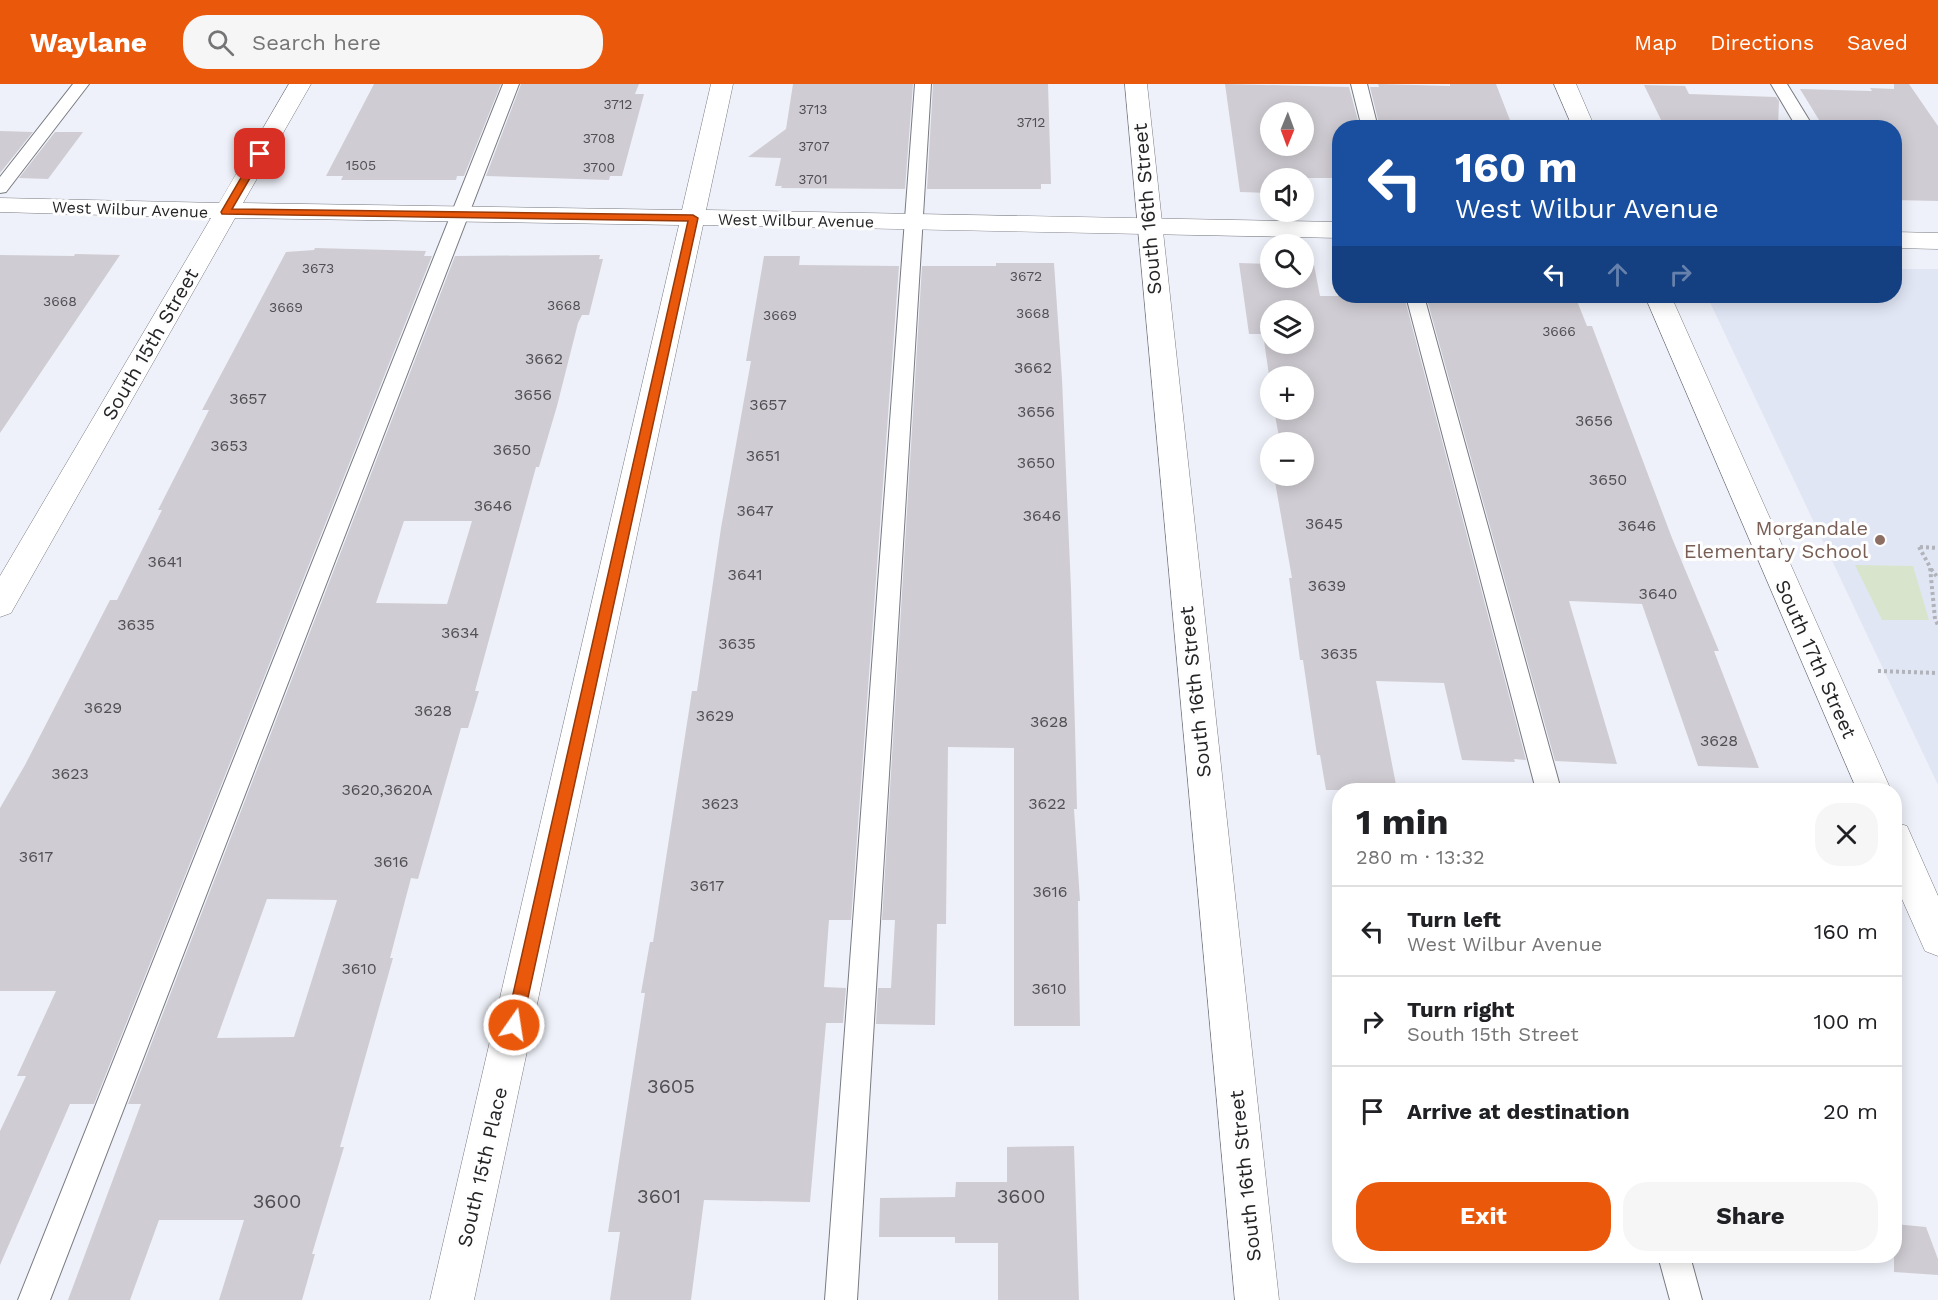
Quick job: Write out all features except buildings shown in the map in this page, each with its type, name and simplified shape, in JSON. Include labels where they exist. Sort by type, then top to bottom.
[{"type":"street","name":"South 15th Street","points":[[0,604],[300,84]]},
{"type":"street","name":"South 15th Place","points":[[452,1300],[722,84]]},
{"type":"street","name":"South 16th Street","points":[[1136,84],[1257,1300]]},
{"type":"street","points":[[1565,84],[1581,120]]},
{"type":"street","name":"West Wilbur Avenue","points":[[0,206],[226,212],[1332,230]]},
{"type":"street","points":[[1902,240],[1938,241]]},
{"type":"street","name":"South 17th Street","points":[[1661,303],[1871,783]]},
{"type":"street","points":[[1902,856],[1938,938]]},
{"type":"lane","points":[[0,188],[81,84]]},
{"type":"lane","points":[[34,1300],[511,84]]},
{"type":"lane","points":[[841,1300],[923,84]]},
{"type":"lane","points":[[1359,84],[1368,120]]},
{"type":"lane","points":[[1779,84],[1801,120]]},
{"type":"lane","points":[[1417,303],[1547,783]]},
{"type":"lane","points":[[1676,1263],[1686,1300]]},
{"type":"path","points":[[1938,548],[1919,548],[1938,578]]},
{"type":"path","points":[[1930,567],[1935,619],[1938,625]]},
{"type":"path","points":[[1878,671],[1938,673]]},
{"type":"shaded area","name":"Morgandale Elementary School","points":[[1902,269],[1938,269],[1938,785],[1710,303],[1902,303]]},
{"type":"green space","points":[[1855,565],[1913,566],[1929,620],[1882,620]]},
{"type":"place","name":"Morgandale Elementary School","points":[[1880,540]]},
{"type":"route","points":[[260,154],[226,212],[693,218],[514,1025]]}]
